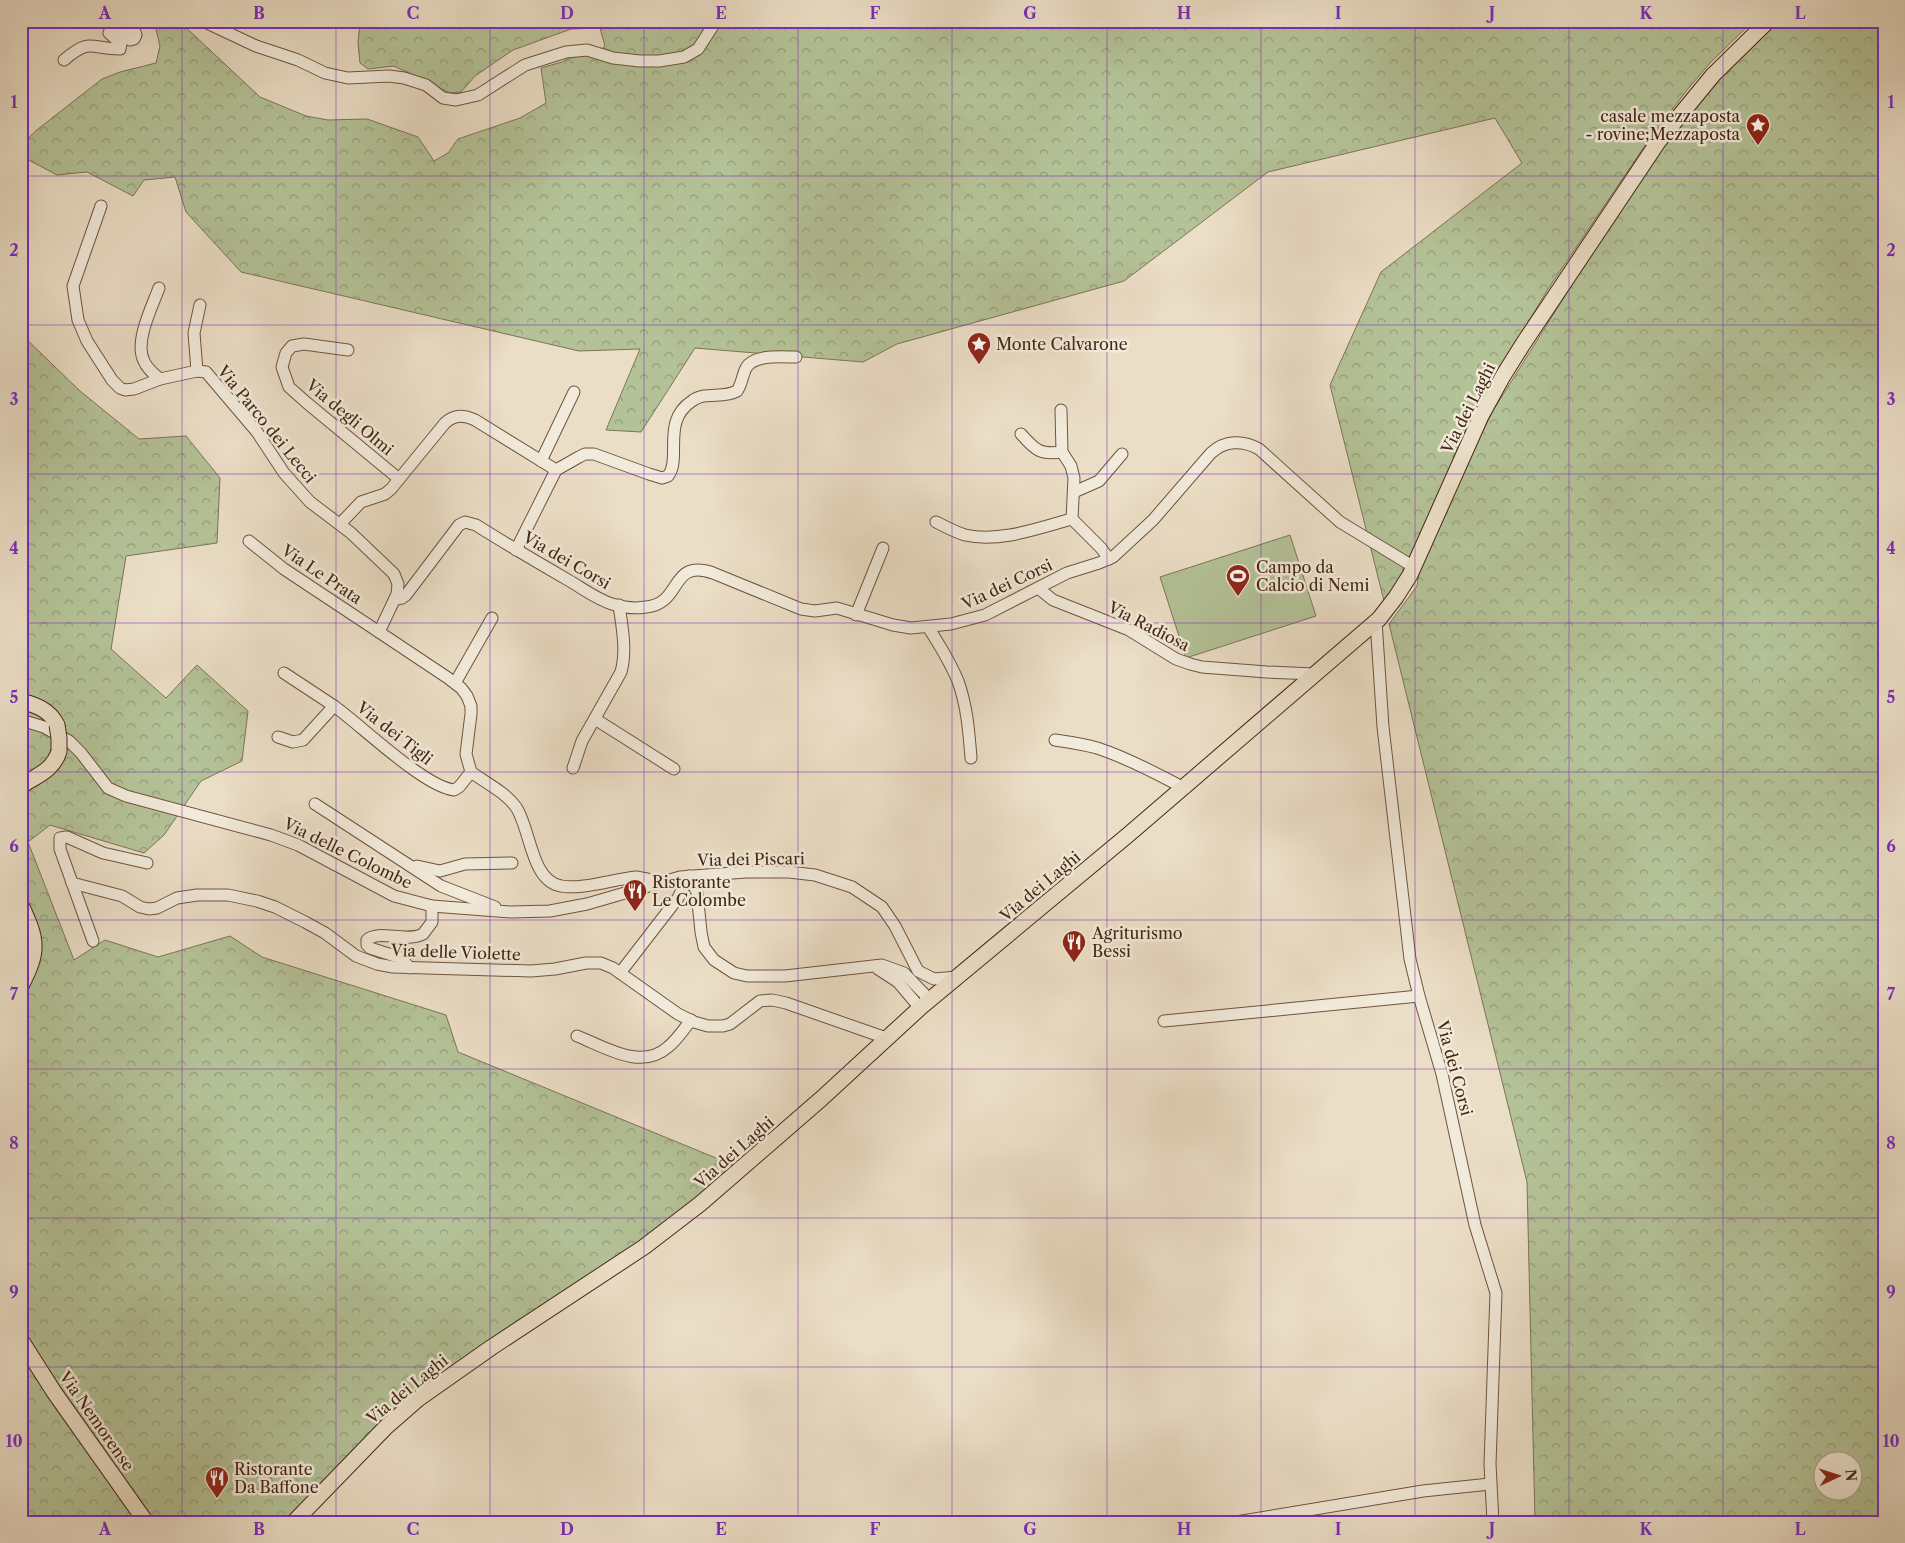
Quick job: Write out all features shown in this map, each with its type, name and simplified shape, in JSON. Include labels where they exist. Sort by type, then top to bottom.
[{"type":"main road","name":"Via dei Laghi","points":[[294,1522],[386,1427],[418,1399],[670,1229],[814,1105],[886,1038],[1376,621],[1399,592],[1414,567],[1481,416],[1519,350],[1658,142],[1705,84],[1768,21]]},
{"type":"main road","points":[[21,701],[43,709],[51,715],[57,725],[59,738],[59,751],[54,761],[48,768],[21,786]]},
{"type":"main road","points":[[21,905],[32,930],[35,947],[32,964],[21,986]]},
{"type":"main road","name":"Via Nemorense","points":[[21,1340],[54,1392],[146,1522]]},
{"type":"street","points":[[64,60],[83,47],[120,49],[121,44],[109,33],[111,29],[130,40],[135,38],[135,32],[116,21]]},
{"type":"street","points":[[206,23],[256,46],[298,60],[324,74],[355,78],[382,76],[404,78],[426,85],[444,98],[456,100],[478,95],[525,65],[566,52],[587,50],[613,58],[640,61],[659,61],[684,57],[698,49],[716,21]]},
{"type":"street","name":"Via Parco dei Lecci","points":[[101,206],[73,286],[80,326],[87,341],[111,378],[120,388],[130,390],[160,379],[204,371],[257,432],[284,473],[310,502],[340,524],[394,574],[398,584],[396,599]]},
{"type":"street","points":[[159,288],[144,331],[141,350],[147,366],[160,379]]},
{"type":"street","points":[[197,371],[194,333],[200,306]]},
{"type":"street","name":"Via degli Olmi","points":[[348,350],[304,344],[292,346],[286,353],[282,367],[289,387],[399,479]]},
{"type":"street","points":[[516,550],[556,470],[582,456],[594,454],[654,476],[662,478],[668,476],[673,467],[675,424],[688,403],[699,397],[730,394],[737,391],[746,368],[755,361],[767,358],[796,357]]},
{"type":"street","points":[[540,461],[574,392]]},
{"type":"street","points":[[1061,410],[1062,452],[1072,470],[1074,492],[1072,519],[1101,548],[1109,559]]},
{"type":"street","points":[[340,524],[359,504],[388,492],[445,423],[458,416],[467,416],[475,420],[556,470]]},
{"type":"street","points":[[1021,434],[1041,452],[1048,454],[1062,452]]},
{"type":"street","name":"Via dei Corsi","points":[[396,599],[402,598],[409,593],[462,523],[474,524],[599,598],[619,605],[646,607],[660,604],[668,597],[680,577],[688,572],[699,570],[800,609],[833,608],[899,626],[928,627],[951,624],[999,609],[1072,572],[1109,559],[1152,520],[1214,450],[1226,444],[1239,443],[1259,449],[1340,522],[1414,567]]},
{"type":"street","points":[[1074,492],[1099,481],[1122,454]]},
{"type":"street","points":[[936,522],[965,534],[985,537],[1011,534],[1072,519]]},
{"type":"street","name":"Via Le Prata","points":[[249,541],[284,569],[379,632]]},
{"type":"street","points":[[856,615],[883,548]]},
{"type":"street","name":"Via Radiosa","points":[[1038,588],[1061,604],[1128,630],[1176,659],[1190,664],[1258,671],[1314,674]]},
{"type":"street","points":[[396,599],[379,632],[455,683],[464,692],[471,706],[466,754],[471,772],[503,794],[514,806],[523,822],[535,860],[550,883],[574,887],[636,877],[655,883]]},
{"type":"street","points":[[573,768],[582,741],[618,679],[623,664],[623,634],[619,605]]},
{"type":"street","points":[[455,683],[492,618]]},
{"type":"street","name":"Via dei Corsi","points":[[1376,621],[1382,718],[1394,809],[1405,922],[1418,996],[1442,1074],[1475,1225],[1496,1293],[1490,1484],[1494,1522]]},
{"type":"street","points":[[928,627],[948,660],[962,692],[967,718],[970,758]]},
{"type":"street","points":[[284,673],[334,706]]},
{"type":"street","name":"Via dei Tigli","points":[[278,737],[293,742],[303,740],[334,706],[396,756],[435,783],[454,790],[459,787],[471,772]]},
{"type":"street","points":[[595,719],[674,769]]},
{"type":"street","name":"Via delle Colombe","points":[[21,720],[44,727],[69,741],[81,753],[108,788],[126,796],[271,834],[394,896],[432,906],[511,912],[542,912],[570,908],[672,878],[689,876]]},
{"type":"street","points":[[1054,740],[1083,744],[1104,750],[1165,778],[1182,788]]},
{"type":"street","points":[[315,804],[447,890],[511,912]]},
{"type":"street","points":[[93,942],[59,840],[62,836],[67,837],[108,855],[147,863]]},
{"type":"street","points":[[405,863],[433,870],[449,869],[465,864],[512,863]]},
{"type":"street","points":[[447,890],[449,869]]},
{"type":"street","name":"Via dei Piscari","points":[[689,876],[746,872],[790,872],[816,875],[839,882],[870,898],[886,912],[904,943],[918,971],[929,1001]]},
{"type":"street","points":[[620,973],[678,898],[689,876]]},
{"type":"street","points":[[689,876],[697,892],[704,947],[714,960],[734,973],[747,976],[785,976],[882,965],[899,970],[910,977],[929,1001]]},
{"type":"street","name":"Via delle Violette","points":[[72,883],[122,896],[149,909],[157,908],[177,898],[197,895],[228,896],[257,901],[275,907],[305,922],[362,958],[384,966],[531,971],[591,962],[606,965],[678,1014],[708,1026],[723,1026],[731,1023],[756,1003],[772,1000],[786,1003],[886,1038]]},
{"type":"street","points":[[410,968],[403,959],[397,956],[370,948],[367,945],[367,940],[376,936],[408,938],[423,934],[432,922],[432,906]]},
{"type":"street","points":[[918,971],[934,979],[958,977]]},
{"type":"street","points":[[1164,1021],[1418,996]]},
{"type":"street","points":[[577,1036],[630,1057],[652,1057],[668,1048],[691,1020]]},
{"type":"street","points":[[1236,1522],[1423,1492],[1490,1484]]},
{"type":"green space","points":[[146,21],[179,21],[260,97],[306,116],[328,120],[367,119],[418,137],[434,161],[448,153],[458,139],[520,118],[546,103],[541,68],[562,62],[580,53],[595,55],[605,46],[600,28],[571,29],[513,50],[475,76],[461,92],[450,93],[394,66],[368,69],[360,63],[358,43],[360,21],[1753,21],[1710,63],[1687,90],[1644,147],[1548,289],[1478,406],[1460,443],[1421,542],[1402,577],[1384,601],[1330,385],[1381,272],[1522,163],[1495,118],[1268,172],[1124,281],[897,344],[863,362],[695,348],[641,432],[606,430],[640,349],[579,351],[241,272],[186,212],[175,177],[144,180],[133,196],[87,172],[57,175],[25,158],[24,142],[102,79],[120,72],[156,63],[160,46],[155,25]]},
{"type":"green space","points":[[1776,21],[1884,21],[1884,1522],[1535,1522],[1527,1182],[1389,624],[1417,586],[1419,573],[1477,442],[1494,409],[1652,159],[1685,117]]},
{"type":"green space","points":[[21,334],[80,391],[139,439],[186,436],[220,478],[217,543],[126,556],[111,649],[166,698],[197,665],[248,711],[242,761],[201,781],[164,835],[144,853],[50,825],[28,842],[74,960],[105,940],[158,957],[230,936],[262,957],[446,1015],[458,1052],[733,1165],[682,1213],[457,1364],[289,1522],[21,1522]]},
{"type":"green space","name":"Campo da Calcio di Nemi","points":[[1290,535],[1316,616],[1186,658],[1160,577]]},
{"type":"place","name":"casale mezzaposta - rovine;Mezzaposta","points":[[1758,146]]},
{"type":"place","name":"Monte Calvarone","points":[[979,365]]},
{"type":"place","name":"Campo da Calcio di Nemi","points":[[1238,597]]},
{"type":"place","name":"Ristorante Le Colombe","points":[[635,912]]},
{"type":"place","name":"Agriturismo Bessi","points":[[1074,963]]},
{"type":"place","name":"Ristorante Da Baffone","points":[[217,1499]]}]
